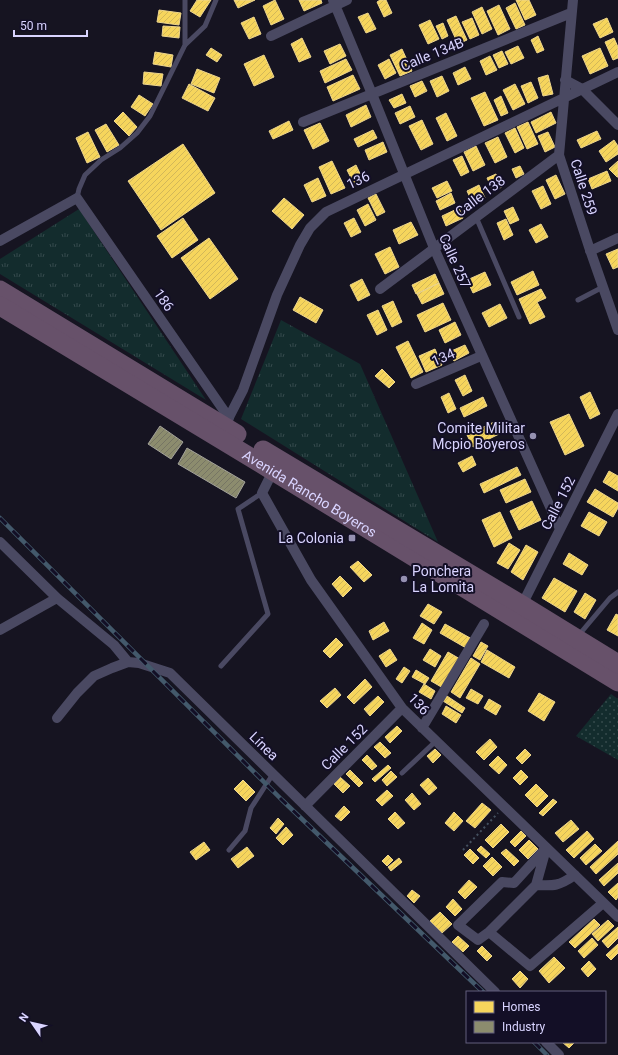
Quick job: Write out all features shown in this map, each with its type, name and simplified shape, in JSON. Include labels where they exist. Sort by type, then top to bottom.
[{"type":"highway","name":"Avenida Rancho Boyeros","points":[[0,290],[227,422],[618,664]]},
{"type":"highway","name":"Avenida Rancho Boyeros","points":[[0,306],[618,682]]},
{"type":"street","points":[[271,36],[334,3],[347,0]]},
{"type":"street","name":"Calle 259","points":[[573,0],[559,155],[590,251],[617,324]]},
{"type":"street","name":"Calle 257","points":[[334,3],[434,248],[481,356],[560,529]]},
{"type":"street","name":"Calle 134B","points":[[303,122],[571,13]]},
{"type":"street","name":"136","points":[[227,422],[243,390],[277,295],[300,245],[310,228],[326,212],[618,72]]},
{"type":"street","points":[[565,80],[582,89],[618,125]]},
{"type":"street","name":"Calle 138","points":[[380,289],[559,155]]},
{"type":"street","points":[[0,241],[77,198]]},
{"type":"street","name":"186","points":[[77,198],[227,422]]},
{"type":"street","points":[[590,251],[618,238]]},
{"type":"street","name":"134","points":[[416,384],[481,356]]},
{"type":"street","name":"Calle 152","points":[[522,605],[618,414]]},
{"type":"street","points":[[262,493],[273,471]]},
{"type":"street","name":"136","points":[[262,493],[311,580],[402,708],[618,917]]},
{"type":"street","points":[[0,542],[57,598],[114,645],[128,662],[94,676],[77,693],[57,718]]},
{"type":"street","points":[[0,630],[57,598]]},
{"type":"street","points":[[422,728],[484,624]]},
{"type":"street","name":"Línea","points":[[128,662],[139,663],[170,673],[494,991]]},
{"type":"street","name":"Calle 152","points":[[305,806],[402,708]]},
{"type":"street","points":[[546,848],[536,885],[489,932],[478,940],[458,924],[502,882],[514,883],[546,848]]},
{"type":"street","points":[[536,885],[547,886],[562,884],[575,875]]},
{"type":"street","points":[[489,932],[530,966],[604,903]]},
{"type":"street","points":[[547,1043],[559,1055]]},
{"type":"lane","points":[[185,0],[185,45]]},
{"type":"lane","points":[[77,198],[85,175],[101,160],[120,148],[137,133],[150,116],[185,45],[205,26],[216,0]]},
{"type":"lane","points":[[476,217],[519,317]]},
{"type":"lane","points":[[578,300],[603,287]]},
{"type":"lane","points":[[222,666],[268,614],[238,509],[262,493]]},
{"type":"lane","points":[[576,639],[610,598],[618,592]]},
{"type":"lane","points":[[402,773],[436,741]]},
{"type":"lane","points":[[229,850],[245,831],[251,808],[273,774]]},
{"type":"path","points":[[463,850],[504,806]]},
{"type":"green space","points":[[79,209],[206,400],[0,274],[0,259]]},
{"type":"green space","points":[[281,320],[360,364],[438,542],[241,419]]},
{"type":"green space","points":[[611,694],[618,699],[618,760],[576,736]]},
{"type":"building: Homes","points":[[197,0],[211,0],[200,17],[190,11]]},
{"type":"building: Homes","points":[[234,0],[255,0],[238,8]]},
{"type":"building: Homes","points":[[275,0],[284,19],[271,25],[263,6]]},
{"type":"building: Homes","points":[[299,0],[321,0],[322,3],[304,11]]},
{"type":"building: Homes","points":[[380,0],[386,0],[392,13],[384,17],[377,2]]},
{"type":"building: Homes","points":[[516,0],[529,0],[536,15],[525,20]]},
{"type":"building: Homes","points":[[515,3],[525,25],[516,29],[506,8]]},
{"type":"building: Homes","points":[[499,5],[510,29],[498,35],[487,11]]},
{"type":"building: Homes","points":[[482,7],[492,29],[482,34],[472,12]]},
{"type":"building: Homes","points":[[159,10],[181,13],[179,25],[157,22]]},
{"type":"building: Homes","points":[[368,13],[376,29],[366,33],[358,17]]},
{"type":"building: Homes","points":[[456,16],[467,40],[458,44],[447,20]]},
{"type":"building: Homes","points":[[254,17],[261,34],[249,39],[241,23]]},
{"type":"building: Homes","points":[[472,18],[479,35],[470,39],[462,22]]},
{"type":"building: Homes","points":[[607,18],[613,32],[600,38],[593,24]]},
{"type":"building: Homes","points":[[430,20],[439,39],[428,44],[419,25]]},
{"type":"building: Homes","points":[[443,23],[448,36],[442,39],[436,26]]},
{"type":"building: Homes","points":[[163,26],[180,27],[179,38],[162,36]]},
{"type":"building: Homes","points":[[538,36],[544,50],[537,53],[531,40]]},
{"type":"building: Homes","points":[[302,38],[311,57],[299,62],[291,44]]},
{"type":"building: Homes","points":[[614,38],[618,47],[618,58],[613,60],[605,42]]},
{"type":"building: Homes","points":[[340,44],[346,56],[330,64],[324,51]]},
{"type":"building: Homes","points":[[518,46],[524,58],[511,64],[505,52]]},
{"type":"building: Homes","points":[[211,48],[222,55],[217,62],[206,55]]},
{"type":"building: Homes","points":[[600,48],[608,66],[590,74],[582,56]]},
{"type":"building: Homes","points":[[402,49],[412,71],[400,76],[390,55]]},
{"type":"building: Homes","points":[[502,51],[508,64],[499,68],[493,55]]},
{"type":"building: Homes","points":[[155,52],[173,55],[171,67],[153,64]]},
{"type":"building: Homes","points":[[264,55],[274,77],[254,86],[244,64]]},
{"type":"building: Homes","points":[[490,56],[497,70],[486,75],[480,61]]},
{"type":"building: Homes","points":[[346,59],[352,70],[325,83],[320,71]]},
{"type":"building: Homes","points":[[389,59],[396,73],[385,79],[378,65]]},
{"type":"building: Homes","points":[[465,67],[471,79],[458,85],[453,73]]},
{"type":"building: Homes","points":[[197,69],[220,78],[214,93],[191,84]]},
{"type":"building: Homes","points":[[144,72],[163,74],[161,86],[143,84]]},
{"type":"building: Homes","points":[[353,75],[360,89],[333,101],[327,87]]},
{"type":"building: Homes","points":[[548,75],[553,94],[543,96],[538,78]]},
{"type":"building: Homes","points":[[442,76],[449,91],[437,97],[430,81]]},
{"type":"building: Homes","points":[[422,81],[427,91],[415,97],[410,86]]},
{"type":"building: Homes","points":[[531,82],[538,98],[528,103],[521,86]]},
{"type":"building: Homes","points":[[189,84],[215,98],[208,111],[182,98]]},
{"type":"building: Homes","points":[[515,84],[525,104],[513,110],[503,90]]},
{"type":"building: Homes","points":[[485,92],[498,120],[484,126],[471,98]]},
{"type":"building: Homes","points":[[402,94],[406,103],[394,108],[389,100]]},
{"type":"building: Homes","points":[[139,95],[153,104],[145,116],[131,107]]},
{"type":"building: Homes","points":[[501,96],[508,113],[501,116],[494,100]]},
{"type":"building: Homes","points":[[366,105],[371,117],[351,127],[346,115]]},
{"type":"building: Homes","points":[[410,106],[415,117],[400,124],[395,113]]},
{"type":"building: Homes","points":[[123,112],[137,127],[129,136],[114,121]]},
{"type":"building: Homes","points":[[551,112],[556,123],[536,133],[531,122]]},
{"type":"building: Homes","points":[[446,113],[457,136],[447,141],[436,118]]},
{"type":"building: Homes","points":[[422,120],[433,144],[421,150],[409,126]]},
{"type":"building: Homes","points":[[289,121],[293,130],[273,139],[269,131]]},
{"type":"building: Homes","points":[[528,122],[538,144],[527,149],[517,127]]},
{"type":"building: Homes","points":[[320,123],[329,141],[313,149],[304,130]]},
{"type":"building: Homes","points":[[106,124],[119,145],[107,152],[95,130]]},
{"type":"building: Homes","points":[[515,128],[524,148],[515,153],[505,133]]},
{"type":"building: Homes","points":[[373,130],[377,138],[358,147],[354,139]]},
{"type":"building: Homes","points":[[597,131],[601,139],[581,148],[577,140]]},
{"type":"building: Homes","points":[[88,132],[100,157],[87,163],[76,138]]},
{"type":"building: Homes","points":[[548,132],[555,147],[545,152],[538,136]]},
{"type":"building: Homes","points":[[498,137],[507,157],[495,163],[485,143]]},
{"type":"building: Homes","points":[[614,140],[618,146],[618,154],[606,162],[599,151]]},
{"type":"building: Homes","points":[[383,142],[387,152],[369,160],[365,150]]},
{"type":"building: Homes","points":[[183,144],[215,193],[161,230],[128,181]]},
{"type":"building: Homes","points":[[476,146],[485,165],[473,171],[464,152]]},
{"type":"building: Homes","points":[[462,156],[469,172],[461,176],[453,160]]},
{"type":"building: Homes","points":[[332,161],[345,188],[331,194],[319,167]]},
{"type":"building: Homes","points":[[618,161],[618,177],[617,177],[609,169]]},
{"type":"building: Homes","points":[[356,165],[364,182],[355,186],[347,170]]},
{"type":"building: Homes","points":[[520,166],[524,174],[516,178],[512,169]]},
{"type":"building: Homes","points":[[607,171],[611,181],[592,189],[588,179]]},
{"type":"building: Homes","points":[[496,174],[502,187],[493,191],[487,178]]},
{"type":"building: Homes","points":[[556,175],[565,194],[555,199],[546,180]]},
{"type":"building: Homes","points":[[318,178],[326,196],[312,202],[304,185]]},
{"type":"building: Homes","points":[[447,181],[452,191],[437,198],[432,188]]},
{"type":"building: Homes","points":[[479,185],[485,198],[473,204],[467,191]]},
{"type":"building: Homes","points":[[543,186],[551,204],[541,209],[532,191]]},
{"type":"building: Homes","points":[[451,193],[455,203],[440,210],[436,201]]},
{"type":"building: Homes","points":[[376,194],[385,212],[377,216],[368,198]]},
{"type":"building: Homes","points":[[284,198],[304,215],[292,229],[272,211]]},
{"type":"building: Homes","points":[[368,204],[376,220],[365,226],[357,210]]},
{"type":"building: Homes","points":[[513,207],[519,220],[510,224],[504,211]]},
{"type":"building: Homes","points":[[459,208],[463,218],[446,226],[442,216]]},
{"type":"building: Homes","points":[[183,218],[198,240],[172,258],[157,236]]},
{"type":"building: Homes","points":[[354,218],[361,232],[351,237],[344,223]]},
{"type":"building: Homes","points":[[506,219],[513,235],[504,240],[497,223]]},
{"type":"building: Homes","points":[[411,222],[418,235],[399,244],[393,230]]},
{"type":"building: Homes","points":[[541,224],[548,237],[536,243],[529,230]]},
{"type":"building: Homes","points":[[209,238],[238,279],[210,299],[181,258]]},
{"type":"building: Homes","points":[[390,247],[399,267],[385,274],[375,254]]},
{"type":"building: Homes","points":[[618,249],[618,267],[613,269],[606,254]]},
{"type":"building: Homes","points":[[533,271],[539,285],[517,295],[511,282]]},
{"type":"building: Homes","points":[[485,272],[491,285],[473,293],[467,280]]},
{"type":"building: Homes","points":[[435,274],[439,283],[416,294],[412,285]]},
{"type":"building: Homes","points":[[362,279],[370,295],[358,301],[350,285]]},
{"type":"building: Homes","points":[[439,283],[444,294],[422,304],[417,294]]},
{"type":"building: Homes","points":[[541,289],[546,298],[537,302],[545,317],[530,324],[519,299]]},
{"type":"building: Homes","points":[[300,297],[323,310],[316,323],[293,310]]},
{"type":"building: Homes","points":[[393,301],[402,322],[392,327],[382,306]]},
{"type":"building: Homes","points":[[443,303],[451,320],[425,332],[417,315]]},
{"type":"building: Homes","points":[[500,304],[507,318],[489,327],[482,313]]},
{"type":"building: Homes","points":[[378,310],[387,330],[377,335],[367,315]]},
{"type":"building: Homes","points":[[455,322],[461,335],[445,343],[439,330]]},
{"type":"building: Homes","points":[[408,341],[423,372],[411,378],[396,347]]},
{"type":"building: Homes","points":[[465,345],[469,353],[454,361],[449,352]]},
{"type":"building: Homes","points":[[435,349],[442,365],[426,372],[419,356]]},
{"type":"building: Homes","points":[[382,369],[395,382],[389,388],[375,376]]},
{"type":"building: Homes","points":[[465,375],[472,391],[463,396],[455,380]]},
{"type":"building: Homes","points":[[590,392],[600,414],[590,419],[580,397]]},
{"type":"building: Homes","points":[[449,393],[456,409],[448,413],[441,397]]},
{"type":"building: Homes","points":[[483,397],[487,406],[464,417],[460,408]]},
{"type":"building: Homes","points":[[569,414],[584,446],[565,455],[550,422]]},
{"type":"building: Homes","points":[[496,421],[501,433],[473,447],[467,435]]},
{"type":"building: Homes","points":[[472,456],[476,465],[463,472],[458,463]]},
{"type":"building: Homes","points":[[517,467],[521,475],[484,493],[480,484]]},
{"type":"building: Homes","points":[[609,471],[618,476],[618,491],[603,482]]},
{"type":"building: Homes","points":[[525,479],[531,492],[506,503],[500,490]]},
{"type":"building: Homes","points":[[595,489],[618,503],[618,508],[613,517],[587,502]]},
{"type":"building: Homes","points":[[532,501],[541,520],[519,530],[510,511]]},
{"type":"building: Homes","points":[[500,512],[512,538],[494,547],[482,520]]},
{"type":"building: Homes","points":[[589,512],[607,522],[599,536],[581,526]]},
{"type":"building: Homes","points":[[509,543],[520,550],[508,569],[497,563]]},
{"type":"building: Homes","points":[[526,545],[538,552],[523,580],[511,572]]},
{"type":"building: Homes","points":[[569,553],[588,565],[582,575],[563,564]]},
{"type":"building: Homes","points":[[358,561],[372,575],[364,582],[350,567]]},
{"type":"building: Homes","points":[[340,576],[352,588],[343,597],[332,584]]},
{"type":"building: Homes","points":[[554,578],[577,591],[565,612],[542,598]]},
{"type":"building: Homes","points":[[585,593],[596,600],[585,619],[574,612]]},
{"type":"building: Homes","points":[[428,604],[442,612],[434,624],[420,616]]},
{"type":"building: Homes","points":[[616,614],[618,615],[618,636],[607,630]]},
{"type":"building: Homes","points":[[384,622],[389,631],[373,640],[369,631]]},
{"type":"building: Homes","points":[[422,623],[432,630],[424,644],[413,638]]},
{"type":"building: Homes","points":[[445,624],[472,639],[466,648],[440,633]]},
{"type":"building: Homes","points":[[336,638],[343,645],[330,658],[323,651]]},
{"type":"building: Homes","points":[[481,642],[488,646],[480,660],[473,656]]},
{"type":"building: Homes","points":[[390,649],[397,660],[386,667],[379,656]]},
{"type":"building: Homes","points":[[430,649],[441,656],[435,667],[423,660]]},
{"type":"building: Homes","points":[[487,650],[515,667],[509,678],[481,662]]},
{"type":"building: Homes","points":[[448,652],[460,659],[443,688],[431,681]]},
{"type":"building: Homes","points":[[471,658],[480,664],[460,698],[451,692]]},
{"type":"building: Homes","points":[[404,667],[410,671],[402,683],[396,679]]},
{"type":"building: Homes","points":[[416,670],[429,678],[425,684],[412,677]]},
{"type":"building: Homes","points":[[365,679],[372,687],[354,704],[347,697]]},
{"type":"building: Homes","points":[[424,684],[435,691],[431,699],[419,692]]},
{"type":"building: Homes","points":[[335,688],[341,695],[327,708],[320,701]]},
{"type":"building: Homes","points":[[471,689],[483,696],[478,704],[466,698]]},
{"type":"building: Homes","points":[[539,693],[555,702],[544,721],[528,711]]},
{"type":"building: Homes","points":[[378,696],[384,702],[370,716],[364,709]]},
{"type":"building: Homes","points":[[447,696],[465,708],[462,713],[443,701]]},
{"type":"building: Homes","points":[[489,699],[501,706],[496,715],[484,708]]},
{"type":"building: Homes","points":[[446,706],[461,715],[456,723],[442,714]]},
{"type":"building: Homes","points":[[397,726],[402,731],[390,743],[385,737]]},
{"type":"building: Homes","points":[[490,739],[497,747],[484,760],[476,752]]},
{"type":"building: Homes","points":[[380,742],[391,753],[385,758],[374,747]]},
{"type":"building: Homes","points":[[435,749],[441,755],[433,763],[427,756]]},
{"type":"building: Homes","points":[[525,749],[531,755],[522,764],[516,758]]},
{"type":"building: Homes","points":[[367,755],[377,766],[372,770],[362,760]]},
{"type":"building: Homes","points":[[498,756],[507,765],[499,774],[489,765]]},
{"type":"building: Homes","points":[[388,765],[391,768],[375,782],[372,779]]},
{"type":"building: Homes","points":[[350,770],[363,783],[359,787],[346,774]]},
{"type":"building: Homes","points":[[521,770],[528,777],[520,785],[513,778]]},
{"type":"building: Homes","points":[[391,771],[397,777],[387,786],[382,780]]},
{"type":"building: Homes","points":[[340,777],[350,786],[343,793],[334,784]]},
{"type":"building: Homes","points":[[428,778],[437,788],[429,795],[420,785]]},
{"type":"building: Homes","points":[[243,780],[255,792],[246,801],[234,789]]},
{"type":"building: Homes","points":[[536,784],[548,796],[537,807],[525,795]]},
{"type":"building: Homes","points":[[387,790],[393,796],[382,806],[376,800]]},
{"type":"building: Homes","points":[[412,793],[421,804],[414,810],[405,800]]},
{"type":"building: Homes","points":[[553,799],[557,802],[543,816],[539,813]]},
{"type":"building: Homes","points":[[482,803],[491,810],[475,828],[466,821]]},
{"type":"building: Homes","points":[[344,806],[350,812],[341,821],[335,816]]},
{"type":"building: Homes","points":[[395,812],[405,823],[398,829],[388,819]]},
{"type":"building: Homes","points":[[454,812],[463,821],[454,831],[445,823]]},
{"type":"building: Homes","points":[[278,818],[284,824],[276,834],[270,828]]},
{"type":"building: Homes","points":[[571,820],[579,829],[563,842],[555,833]]},
{"type":"building: Homes","points":[[501,824],[509,832],[493,848],[485,840]]},
{"type":"building: Homes","points":[[286,827],[293,835],[283,845],[276,838]]},
{"type":"building: Homes","points":[[521,831],[526,836],[515,847],[510,842]]},
{"type":"building: Homes","points":[[587,831],[594,839],[574,858],[566,850]]},
{"type":"building: Homes","points":[[529,840],[538,849],[528,859],[519,850]]},
{"type":"building: Homes","points":[[618,841],[618,854],[596,874],[590,867]]},
{"type":"building: Homes","points":[[204,842],[210,850],[196,860],[190,852]]},
{"type":"building: Homes","points":[[595,844],[602,851],[586,865],[580,858]]},
{"type":"building: Homes","points":[[481,846],[490,854],[486,858],[477,850]]},
{"type":"building: Homes","points":[[247,847],[254,856],[238,868],[231,859]]},
{"type":"building: Homes","points":[[470,849],[479,858],[473,864],[464,855]]},
{"type":"building: Homes","points":[[506,849],[519,861],[514,866],[501,853]]},
{"type":"building: Homes","points":[[388,855],[393,860],[387,866],[382,861]]},
{"type":"building: Homes","points":[[492,857],[502,867],[493,876],[483,866]]},
{"type":"building: Homes","points":[[399,858],[402,862],[391,871],[388,867]]},
{"type":"building: Homes","points":[[618,863],[618,873],[604,886],[599,880]]},
{"type":"building: Homes","points":[[469,880],[477,887],[465,899],[458,892]]},
{"type":"building: Homes","points":[[618,883],[618,897],[616,900],[608,892]]},
{"type":"building: Homes","points":[[412,890],[420,896],[414,903],[407,896]]},
{"type":"building: Homes","points":[[453,899],[462,909],[455,916],[446,907]]},
{"type":"building: Homes","points":[[440,912],[452,924],[442,933],[430,921]]},
{"type":"building: Homes","points":[[594,919],[600,925],[575,948],[569,942]]},
{"type":"building: Homes","points":[[608,920],[614,926],[598,941],[592,934]]},
{"type":"building: Homes","points":[[618,927],[618,938],[608,948],[602,941]]},
{"type":"building: Homes","points":[[458,936],[469,946],[463,952],[452,942]]},
{"type":"building: Homes","points":[[592,938],[598,945],[584,958],[578,951]]},
{"type":"building: Homes","points":[[618,944],[618,953],[611,960],[606,955]]},
{"type":"building: Homes","points":[[482,946],[492,956],[487,961],[477,951]]},
{"type":"building: Homes","points":[[554,957],[565,968],[549,983],[539,971]]},
{"type":"building: Homes","points":[[589,961],[596,969],[588,977],[581,969]]},
{"type":"building: Homes","points":[[520,971],[528,979],[520,988],[512,979]]},
{"type":"building: Homes","points":[[563,1043],[574,1043],[569,1048]]},
{"type":"building: Industry","points":[[160,426],[183,442],[171,459],[148,444]]},
{"type":"building: Industry","points":[[187,448],[245,482],[236,498],[178,464]]},
{"type":"railway","points":[[0,518],[282,800],[482,991]]},
{"type":"railway","points":[[535,1043],[547,1055]]},
{"type":"place","name":"Comite Militar Mcpio Boyeros","points":[[533,436]]},
{"type":"place","name":"La Colonia","points":[[352,538]]},
{"type":"place","name":"Ponchera La Lomita","points":[[404,579]]}]
